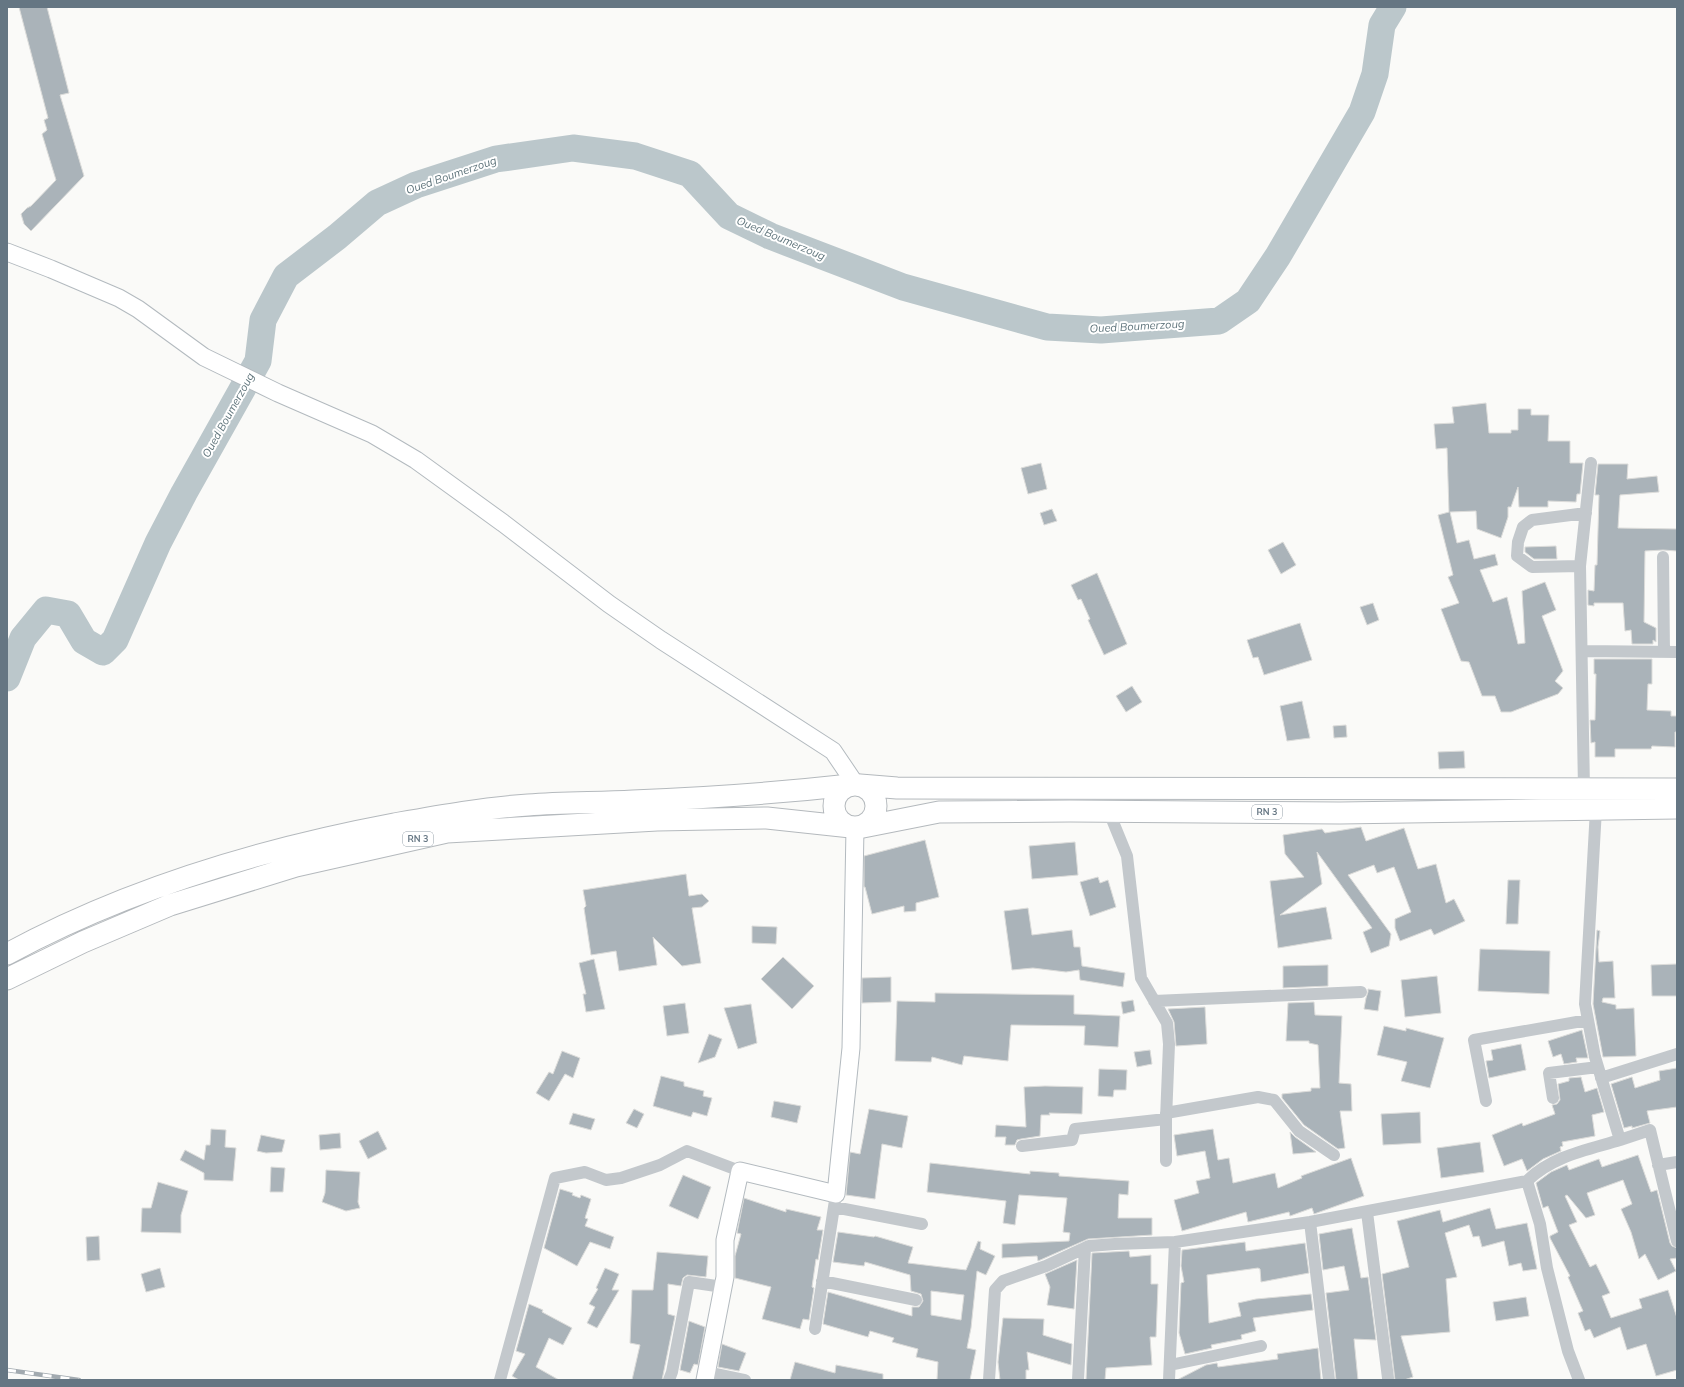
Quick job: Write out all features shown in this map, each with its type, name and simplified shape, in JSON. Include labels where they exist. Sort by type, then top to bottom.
[{"type":"highway","name":"RN 3","points":[[7,954],[33,940],[134,895],[235,862],[337,835],[450,813],[528,805],[771,794],[855,785],[905,788],[1677,789]]},
{"type":"highway","points":[[855,785],[872,792],[876,798],[877,806],[871,821],[865,826],[855,828],[844,825],[838,820],[834,806],[835,798],[839,791],[855,785]]},
{"type":"highway","name":"RN 3","points":[[7,978],[82,942],[170,905],[296,866],[447,832],[657,820],[767,818],[855,828],[939,812],[1340,813],[1677,808]]},
{"type":"street","points":[[7,252],[120,298],[138,308],[204,357],[278,393],[372,434],[416,460],[503,523],[608,604],[833,751],[855,785]]},
{"type":"street","points":[[1584,789],[1580,566],[1591,463]]},
{"type":"street","points":[[1580,566],[1532,567],[1517,556],[1518,542],[1523,527],[1532,520],[1586,513]]},
{"type":"street","points":[[1663,557],[1664,652]]},
{"type":"street","points":[[1582,651],[1677,652]]},
{"type":"street","points":[[1596,809],[1585,1004],[1600,1073],[1620,1140]]},
{"type":"street","points":[[1110,812],[1127,856],[1141,978],[1167,1023],[1169,1044],[1166,1161]]},
{"type":"street","points":[[815,1329],[835,1200],[851,1048],[855,828]]},
{"type":"street","points":[[1154,1001],[1361,992]]},
{"type":"street","points":[[1486,1101],[1474,1040],[1588,1020]]},
{"type":"street","points":[[1553,1098],[1549,1073],[1600,1073],[1677,1054]]},
{"type":"street","points":[[1022,1146],[1072,1140],[1075,1129],[1166,1116],[1258,1097],[1274,1100],[1299,1131],[1334,1155]]},
{"type":"street","points":[[989,1380],[995,1290],[1003,1281],[1046,1266],[1089,1246],[1176,1242],[1310,1222],[1527,1181],[1538,1171],[1557,1159],[1650,1130],[1677,1241]]},
{"type":"street","points":[[500,1380],[556,1178],[585,1172],[606,1180],[621,1178],[660,1165],[687,1151],[740,1171],[835,1200],[922,1224]]},
{"type":"street","points":[[1658,1165],[1677,1162]]},
{"type":"street","points":[[740,1171],[725,1240],[725,1277],[706,1376],[745,1380]]},
{"type":"street","points":[[1527,1181],[1540,1224],[1547,1268],[1568,1351],[1579,1380]]},
{"type":"street","points":[[1367,1212],[1388,1378]]},
{"type":"street","points":[[1310,1222],[1329,1380]]},
{"type":"street","points":[[1169,1380],[1176,1242]]},
{"type":"street","points":[[1078,1380],[1085,1248]]},
{"type":"street","points":[[822,1280],[916,1300]]},
{"type":"street","points":[[669,1380],[672,1372],[689,1282],[723,1287]]},
{"type":"street","points":[[1170,1364],[1262,1346]]},
{"type":"building","points":[[19,7],[47,7],[69,93],[60,95],[84,176],[31,231],[24,224],[21,214],[31,206],[56,180],[42,134],[47,130],[44,120],[48,118]]},
{"type":"building","points":[[1486,403],[1489,433],[1511,433],[1511,430],[1518,430],[1518,409],[1531,409],[1531,415],[1549,415],[1548,441],[1570,441],[1570,463],[1583,463],[1580,494],[1577,494],[1576,502],[1548,501],[1548,507],[1519,507],[1518,487],[1511,507],[1508,507],[1508,517],[1501,538],[1477,529],[1476,511],[1450,512],[1457,543],[1469,540],[1474,559],[1495,554],[1498,565],[1480,570],[1493,602],[1507,597],[1518,644],[1525,643],[1522,591],[1545,582],[1556,610],[1542,616],[1563,671],[1555,681],[1563,688],[1558,694],[1511,712],[1501,712],[1495,696],[1482,696],[1469,662],[1461,661],[1441,609],[1459,603],[1448,577],[1453,575],[1438,515],[1449,512],[1447,448],[1436,449],[1434,424],[1454,423],[1452,407]]},
{"type":"building","points":[[1041,463],[1047,489],[1028,494],[1021,468]]},
{"type":"building","points":[[1598,464],[1628,464],[1627,479],[1657,476],[1659,492],[1620,495],[1618,528],[1677,529],[1677,551],[1645,551],[1644,622],[1656,628],[1656,642],[1653,640],[1653,644],[1632,644],[1631,630],[1625,631],[1623,603],[1594,603],[1594,606],[1588,605],[1588,590],[1594,591],[1595,565],[1597,565],[1599,495],[1595,495]]},
{"type":"building","points":[[1052,509],[1057,521],[1044,525],[1040,513]]},
{"type":"building","points":[[1283,542],[1296,565],[1281,574],[1268,550]]},
{"type":"building","points":[[1556,546],[1557,559],[1534,559],[1525,552],[1525,547]]},
{"type":"building","points":[[1097,573],[1127,644],[1104,655],[1088,620],[1090,619],[1081,599],[1078,600],[1071,585]]},
{"type":"building","points":[[1373,603],[1379,620],[1367,625],[1360,607]]},
{"type":"building","points":[[1300,623],[1312,660],[1264,675],[1258,657],[1253,658],[1247,640]]},
{"type":"building","points":[[1594,659],[1652,659],[1652,684],[1648,684],[1647,710],[1671,711],[1671,716],[1677,716],[1675,747],[1652,746],[1651,749],[1615,749],[1615,757],[1595,757],[1595,742],[1591,743],[1590,720],[1595,720],[1596,674],[1594,674]]},
{"type":"building","points":[[1132,686],[1142,702],[1126,712],[1116,696]]},
{"type":"building","points":[[1302,701],[1310,738],[1287,741],[1280,706]]},
{"type":"building","points":[[1346,725],[1347,737],[1334,738],[1333,726]]},
{"type":"building","points":[[1464,751],[1465,768],[1439,769],[1438,752]]},
{"type":"building","points":[[1361,827],[1366,841],[1404,828],[1418,869],[1436,864],[1446,903],[1454,899],[1465,921],[1434,935],[1431,929],[1400,941],[1395,928],[1395,919],[1411,912],[1394,867],[1377,873],[1374,865],[1348,875],[1391,934],[1389,946],[1371,953],[1363,932],[1372,928],[1317,852],[1322,884],[1280,915],[1326,907],[1332,939],[1278,948],[1270,881],[1304,877],[1285,854],[1283,835],[1322,829],[1325,833]]},
{"type":"building","points":[[925,840],[939,897],[916,903],[916,911],[904,912],[904,906],[872,914],[864,887],[864,856]]},
{"type":"building","points":[[1075,842],[1078,875],[1032,879],[1029,846]]},
{"type":"building","points":[[686,874],[689,896],[702,894],[709,901],[702,907],[692,908],[701,963],[682,966],[653,937],[657,965],[619,971],[616,951],[591,955],[584,908],[586,906],[583,890]]},
{"type":"building","points":[[1098,877],[1100,883],[1108,880],[1116,907],[1090,916],[1080,882]]},
{"type":"building","points":[[1508,880],[1520,880],[1518,924],[1506,924]]},
{"type":"building","points":[[1028,908],[1032,935],[1072,930],[1074,947],[1080,947],[1082,966],[1125,973],[1123,987],[1080,980],[1079,970],[1066,972],[1033,968],[1012,970],[1004,911]]},
{"type":"building","points":[[752,926],[777,927],[776,944],[752,943]]},
{"type":"building","points":[[1597,930],[1600,931],[1598,947],[1599,962],[1613,961],[1615,998],[1603,998],[1602,1002],[1616,1005],[1616,1009],[1634,1008],[1636,1056],[1603,1057],[1593,1004]]},
{"type":"building","points":[[1480,949],[1550,951],[1549,994],[1478,991]]},
{"type":"building","points":[[783,957],[814,986],[792,1009],[761,979]]},
{"type":"building","points":[[594,959],[605,1009],[586,1012],[583,994],[586,994],[579,963]]},
{"type":"building","points":[[1677,964],[1677,996],[1652,996],[1651,965]]},
{"type":"building","points":[[1328,965],[1328,986],[1283,988],[1283,966]]},
{"type":"building","points":[[1437,976],[1441,1013],[1405,1017],[1401,980]]},
{"type":"building","points":[[891,977],[891,1002],[862,1003],[862,978]]},
{"type":"building","points":[[1368,989],[1381,991],[1378,1011],[1364,1009]]},
{"type":"building","points":[[935,993],[1074,995],[1074,1014],[1120,1016],[1118,1047],[1084,1045],[1085,1026],[1011,1025],[1008,1061],[964,1056],[962,1065],[932,1057],[931,1062],[895,1061],[897,1001],[935,1002]]},
{"type":"building","points":[[1133,1000],[1135,1011],[1123,1014],[1121,1002]]},
{"type":"building","points":[[1314,1002],[1315,1015],[1342,1016],[1339,1083],[1351,1084],[1352,1111],[1340,1111],[1345,1148],[1338,1149],[1304,1125],[1282,1098],[1282,1094],[1311,1091],[1311,1088],[1320,1088],[1318,1045],[1309,1043],[1309,1041],[1286,1041],[1288,1003]]},
{"type":"building","points":[[685,1003],[689,1033],[667,1036],[663,1006]]},
{"type":"building","points":[[751,1004],[757,1043],[738,1049],[724,1008]]},
{"type":"building","points":[[1205,1007],[1207,1044],[1176,1046],[1174,1022],[1168,1009]]},
{"type":"building","points":[[1384,1026],[1406,1031],[1406,1028],[1444,1038],[1430,1088],[1401,1081],[1407,1062],[1377,1055]]},
{"type":"building","points":[[1582,1030],[1588,1058],[1576,1058],[1577,1062],[1564,1064],[1561,1054],[1553,1057],[1548,1041]]},
{"type":"building","points":[[709,1034],[722,1039],[715,1057],[698,1063]]},
{"type":"building","points":[[1521,1044],[1526,1070],[1489,1078],[1486,1061],[1493,1060],[1491,1050]]},
{"type":"building","points":[[1150,1050],[1152,1064],[1137,1067],[1134,1052]]},
{"type":"building","points":[[562,1051],[580,1058],[573,1078],[565,1074],[549,1101],[536,1093],[549,1072],[553,1074]]},
{"type":"building","points":[[1677,1068],[1677,1107],[1647,1111],[1650,1123],[1632,1128],[1632,1126],[1624,1128],[1611,1084],[1632,1077],[1635,1088],[1660,1080],[1659,1071]]},
{"type":"building","points":[[1099,1069],[1127,1070],[1126,1090],[1114,1090],[1113,1097],[1098,1096]]},
{"type":"building","points":[[661,1076],[684,1082],[684,1086],[704,1091],[703,1096],[712,1098],[707,1116],[693,1112],[691,1117],[653,1106]]},
{"type":"building","points":[[1581,1077],[1585,1092],[1597,1088],[1604,1112],[1592,1115],[1595,1136],[1562,1142],[1563,1146],[1560,1147],[1561,1151],[1543,1159],[1527,1171],[1522,1159],[1504,1166],[1492,1135],[1522,1123],[1523,1126],[1555,1114],[1552,1105],[1557,1104],[1560,1100],[1558,1084],[1569,1081],[1569,1078]]},
{"type":"building","points":[[1024,1087],[1083,1087],[1082,1114],[1049,1113],[1050,1115],[1041,1115],[1040,1136],[1017,1140],[1015,1145],[1005,1145],[1006,1137],[995,1137],[996,1125],[1026,1127]]},
{"type":"building","points":[[774,1101],[801,1106],[797,1123],[771,1117]]},
{"type":"building","points":[[634,1109],[644,1114],[637,1128],[626,1123]]},
{"type":"building","points":[[869,1109],[908,1116],[902,1148],[882,1144],[875,1199],[846,1195],[850,1152],[860,1154]]},
{"type":"building","points":[[1420,1112],[1421,1143],[1383,1145],[1381,1114]]},
{"type":"building","points":[[573,1113],[595,1119],[591,1130],[569,1124]]},
{"type":"building","points":[[211,1129],[226,1130],[225,1147],[236,1148],[233,1181],[204,1180],[204,1173],[180,1160],[185,1150],[204,1160],[206,1145],[210,1145]]},
{"type":"building","points":[[1213,1129],[1218,1160],[1229,1158],[1233,1183],[1275,1173],[1278,1188],[1302,1178],[1301,1176],[1351,1158],[1364,1196],[1314,1214],[1312,1208],[1290,1216],[1289,1212],[1248,1222],[1246,1212],[1182,1231],[1174,1200],[1199,1193],[1196,1181],[1210,1178],[1205,1151],[1177,1156],[1174,1135]]},
{"type":"building","points":[[378,1131],[387,1149],[368,1159],[359,1141]]},
{"type":"building","points":[[1290,1132],[1295,1137],[1316,1152],[1293,1154]]},
{"type":"building","points":[[340,1133],[341,1148],[320,1150],[319,1135]]},
{"type":"building","points":[[261,1135],[285,1140],[282,1152],[266,1153],[257,1151]]},
{"type":"building","points":[[1480,1142],[1484,1172],[1441,1178],[1437,1148]]},
{"type":"building","points":[[1638,1155],[1651,1192],[1657,1190],[1670,1243],[1672,1246],[1677,1248],[1677,1258],[1670,1259],[1676,1271],[1658,1280],[1645,1254],[1639,1259],[1631,1232],[1621,1209],[1632,1204],[1623,1180],[1587,1193],[1595,1215],[1586,1218],[1567,1195],[1565,1196],[1577,1222],[1569,1225],[1590,1267],[1596,1264],[1610,1293],[1602,1296],[1611,1318],[1642,1308],[1639,1299],[1668,1290],[1677,1318],[1677,1370],[1656,1376],[1646,1344],[1627,1350],[1620,1327],[1594,1338],[1590,1329],[1585,1331],[1578,1313],[1583,1311],[1568,1277],[1570,1276],[1550,1238],[1550,1236],[1558,1232],[1548,1206],[1543,1208],[1536,1183],[1551,1172],[1567,1165],[1569,1170],[1599,1159],[1602,1167]]},
{"type":"building","points":[[930,1163],[1030,1174],[1030,1171],[1059,1173],[1059,1176],[1129,1181],[1128,1195],[1119,1194],[1118,1218],[1152,1218],[1152,1235],[1088,1239],[1038,1261],[1037,1256],[1002,1258],[1002,1244],[1069,1241],[1070,1233],[1063,1232],[1067,1198],[1019,1195],[1015,1225],[1003,1223],[1006,1201],[927,1192]]},
{"type":"building","points":[[271,1167],[285,1168],[283,1192],[270,1192]]},
{"type":"building","points":[[326,1170],[360,1172],[358,1202],[360,1208],[346,1211],[322,1202],[325,1193]]},
{"type":"building","points":[[683,1175],[711,1187],[698,1219],[669,1206]]},
{"type":"building","points":[[158,1182],[188,1191],[181,1215],[181,1233],[141,1232],[142,1208],[151,1208]]},
{"type":"building","points":[[560,1189],[573,1193],[572,1195],[580,1198],[581,1195],[591,1199],[585,1218],[588,1219],[585,1226],[614,1237],[610,1249],[590,1242],[577,1266],[544,1248]]},
{"type":"building","points":[[744,1198],[786,1212],[786,1209],[821,1217],[817,1230],[823,1230],[818,1260],[816,1259],[812,1287],[814,1288],[809,1320],[803,1319],[800,1329],[762,1319],[771,1287],[735,1278],[735,1256],[741,1234],[737,1233]]},
{"type":"building","points":[[1490,1208],[1496,1229],[1527,1223],[1537,1269],[1523,1271],[1521,1263],[1509,1266],[1504,1241],[1482,1247],[1479,1236],[1473,1237],[1469,1225],[1445,1233],[1457,1277],[1446,1279],[1450,1332],[1401,1336],[1413,1377],[1404,1380],[1395,1380],[1382,1274],[1409,1267],[1397,1221],[1440,1210],[1443,1222]]},
{"type":"building","points":[[1352,1228],[1361,1278],[1368,1277],[1376,1340],[1354,1339],[1358,1380],[1336,1380],[1326,1293],[1349,1290],[1344,1266],[1323,1270],[1319,1234]]},
{"type":"building","points":[[838,1232],[875,1236],[913,1247],[908,1263],[966,1270],[978,1241],[981,1242],[980,1249],[995,1256],[986,1275],[977,1271],[971,1328],[967,1348],[976,1350],[970,1380],[937,1380],[938,1362],[916,1357],[918,1349],[892,1342],[894,1338],[870,1331],[868,1337],[823,1324],[828,1292],[912,1316],[912,1307],[919,1307],[923,1301],[921,1294],[911,1291],[910,1275],[865,1262],[864,1266],[833,1262]],"holes":[[[931,1291],[964,1295],[961,1320],[931,1315]]]},
{"type":"building","points":[[99,1236],[100,1260],[87,1261],[86,1237]]},
{"type":"building","points":[[1245,1242],[1246,1251],[1305,1243],[1309,1273],[1261,1282],[1260,1269],[1258,1268],[1207,1275],[1209,1323],[1241,1316],[1238,1303],[1256,1299],[1311,1294],[1313,1310],[1253,1318],[1256,1331],[1241,1335],[1242,1339],[1211,1345],[1212,1348],[1185,1354],[1179,1333],[1181,1283],[1184,1282],[1181,1266],[1182,1250]]},
{"type":"building","points":[[1129,1251],[1130,1257],[1151,1255],[1151,1284],[1158,1284],[1156,1337],[1150,1337],[1152,1365],[1106,1368],[1105,1380],[1086,1380],[1092,1253]]},
{"type":"building","points":[[657,1252],[708,1256],[706,1277],[687,1275],[683,1278],[681,1286],[668,1284],[668,1314],[675,1316],[662,1380],[632,1380],[640,1345],[630,1343],[632,1290],[653,1290]]},
{"type":"building","points":[[1077,1260],[1074,1309],[1047,1305],[1050,1287],[1045,1274]]},
{"type":"building","points":[[160,1268],[165,1287],[146,1292],[141,1274]]},
{"type":"building","points":[[605,1268],[619,1274],[612,1290],[619,1290],[597,1328],[587,1323],[595,1307],[589,1304],[598,1289],[596,1288]]},
{"type":"building","points":[[1526,1297],[1529,1316],[1496,1321],[1493,1302]]},
{"type":"building","points":[[529,1304],[543,1310],[542,1312],[572,1328],[563,1345],[549,1338],[536,1367],[559,1380],[519,1380],[512,1376],[525,1354],[516,1351]]},
{"type":"building","points":[[1003,1318],[1044,1319],[1043,1335],[1072,1344],[1071,1365],[1027,1352],[1029,1370],[1026,1370],[1026,1380],[1000,1380],[998,1362]]},
{"type":"building","points":[[689,1321],[705,1327],[698,1365],[694,1364],[690,1373],[680,1370]]},
{"type":"building","points":[[722,1344],[746,1353],[739,1371],[718,1367]]},
{"type":"building","points":[[1318,1348],[1321,1380],[1177,1380],[1206,1365],[1217,1363],[1218,1367],[1278,1359],[1277,1354]]},
{"type":"building","points":[[795,1362],[835,1373],[836,1365],[883,1374],[883,1380],[790,1380]]},
{"type":"waterway","name":"Oued Boumerzoug","points":[[7,678],[23,638],[46,610],[68,614],[84,641],[103,652],[115,640],[158,543],[184,493],[258,361],[263,320],[286,276],[337,237],[377,203],[416,185],[496,159],[573,148],[635,156],[690,174],[729,216],[770,236],[903,287],[1047,327],[1101,330],[1219,321],[1248,301],[1278,256],[1362,112],[1375,74],[1382,25],[1393,7]]},
{"type":"railway","points":[[7,1370],[79,1380]]}]
